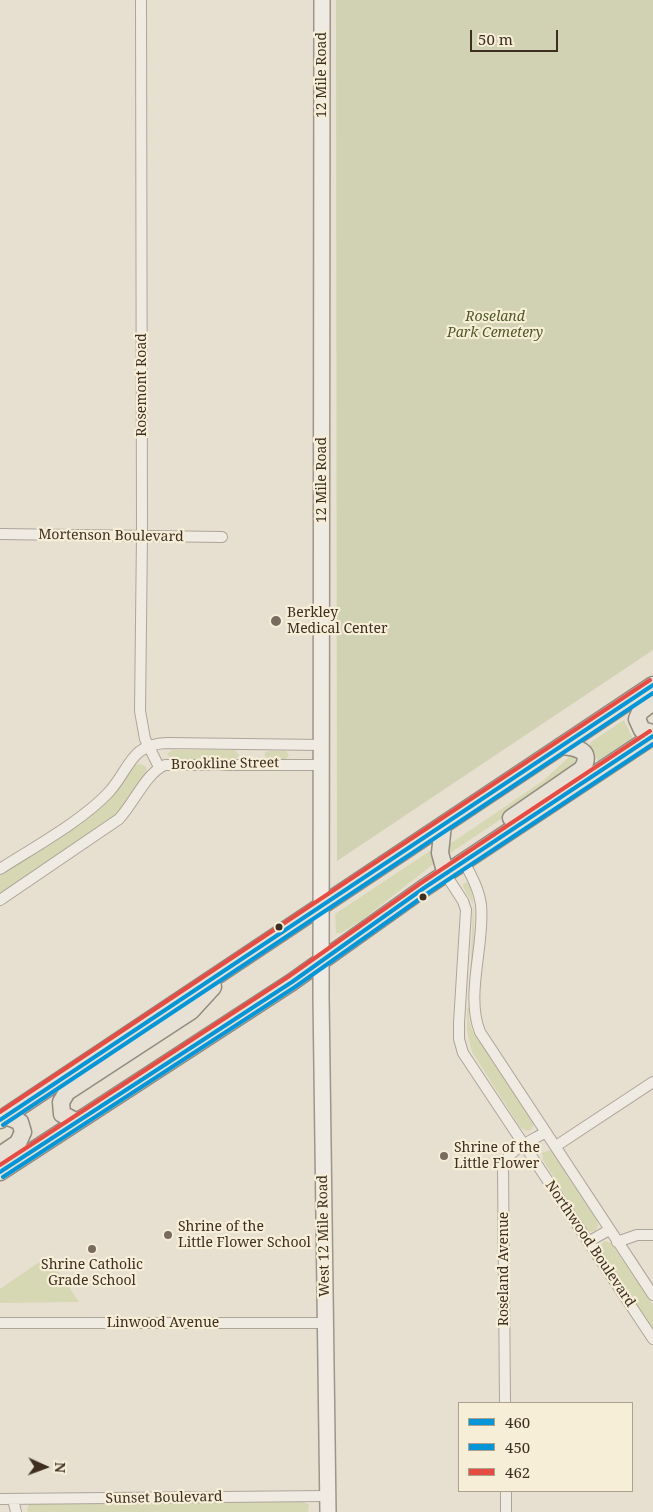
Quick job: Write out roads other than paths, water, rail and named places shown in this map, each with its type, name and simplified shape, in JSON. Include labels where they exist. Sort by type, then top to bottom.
[{"type":"main road","name":"12 Mile Road","points":[[322,0],[322,959]]},
{"type":"main road","points":[[3,1118],[653,685]]},
{"type":"main road","points":[[0,1172],[322,959],[653,735],[641,728],[637,719],[640,712],[653,702]]},
{"type":"main road","points":[[464,862],[488,834],[582,769],[586,760],[584,753],[577,747],[561,746]]},
{"type":"main road","points":[[444,825],[440,853],[446,874]]},
{"type":"main road","name":"West 12 Mile Road","points":[[322,959],[328,1512]]},
{"type":"main road","points":[[77,1122],[62,1114],[61,1102],[68,1092],[191,1011],[238,962]]},
{"type":"main road","points":[[0,1155],[18,1143],[24,1132],[20,1122],[3,1118]]},
{"type":"street","name":"Rosemont Road","points":[[141,0],[142,535],[140,711],[147,746],[159,767]]},
{"type":"street","name":"Mortenson Boulevard","points":[[0,534],[142,535],[222,538]]},
{"type":"street","name":"Brookline Street","points":[[147,746],[156,743],[322,745]]},
{"type":"street","points":[[0,870],[91,808],[110,790],[138,751],[147,746]]},
{"type":"street","name":"Brookline Street","points":[[0,900],[119,819],[130,807],[148,778],[159,767],[174,763],[322,764]]},
{"type":"street","name":"Northwood Boulevard","points":[[464,862],[475,883],[480,903],[475,1008],[478,1025],[609,1230],[653,1295]]},
{"type":"street","name":"Northwood Boulevard","points":[[446,874],[463,901],[466,910],[459,1023],[461,1047],[468,1062],[653,1339]]},
{"type":"street","points":[[556,1146],[653,1082]]},
{"type":"street","name":"Roseland Avenue","points":[[505,1402],[503,1166],[506,1158],[546,1132]]},
{"type":"street","points":[[588,1242],[609,1230]]},
{"type":"street","points":[[618,1242],[637,1236],[653,1235]]},
{"type":"street","name":"Linwood Avenue","points":[[0,1323],[325,1323]]},
{"type":"street","points":[[506,1492],[506,1512]]},
{"type":"street","name":"Sunset Boulevard","points":[[0,1499],[328,1496]]},
{"type":"street","points":[[13,1499],[16,1512]]},
{"type":"place","name":"Berkley Medical Center","points":[[276,621]]},
{"type":"place","name":"Shrine of the Little Flower","points":[[444,1156]]},
{"type":"place","name":"Shrine of the Little Flower School","points":[[168,1235]]},
{"type":"place","name":"Shrine Catholic Grade School","points":[[92,1249]]},
{"type":"park label","name":"Roseland Park Cemetery","points":[[495,326]]}]
